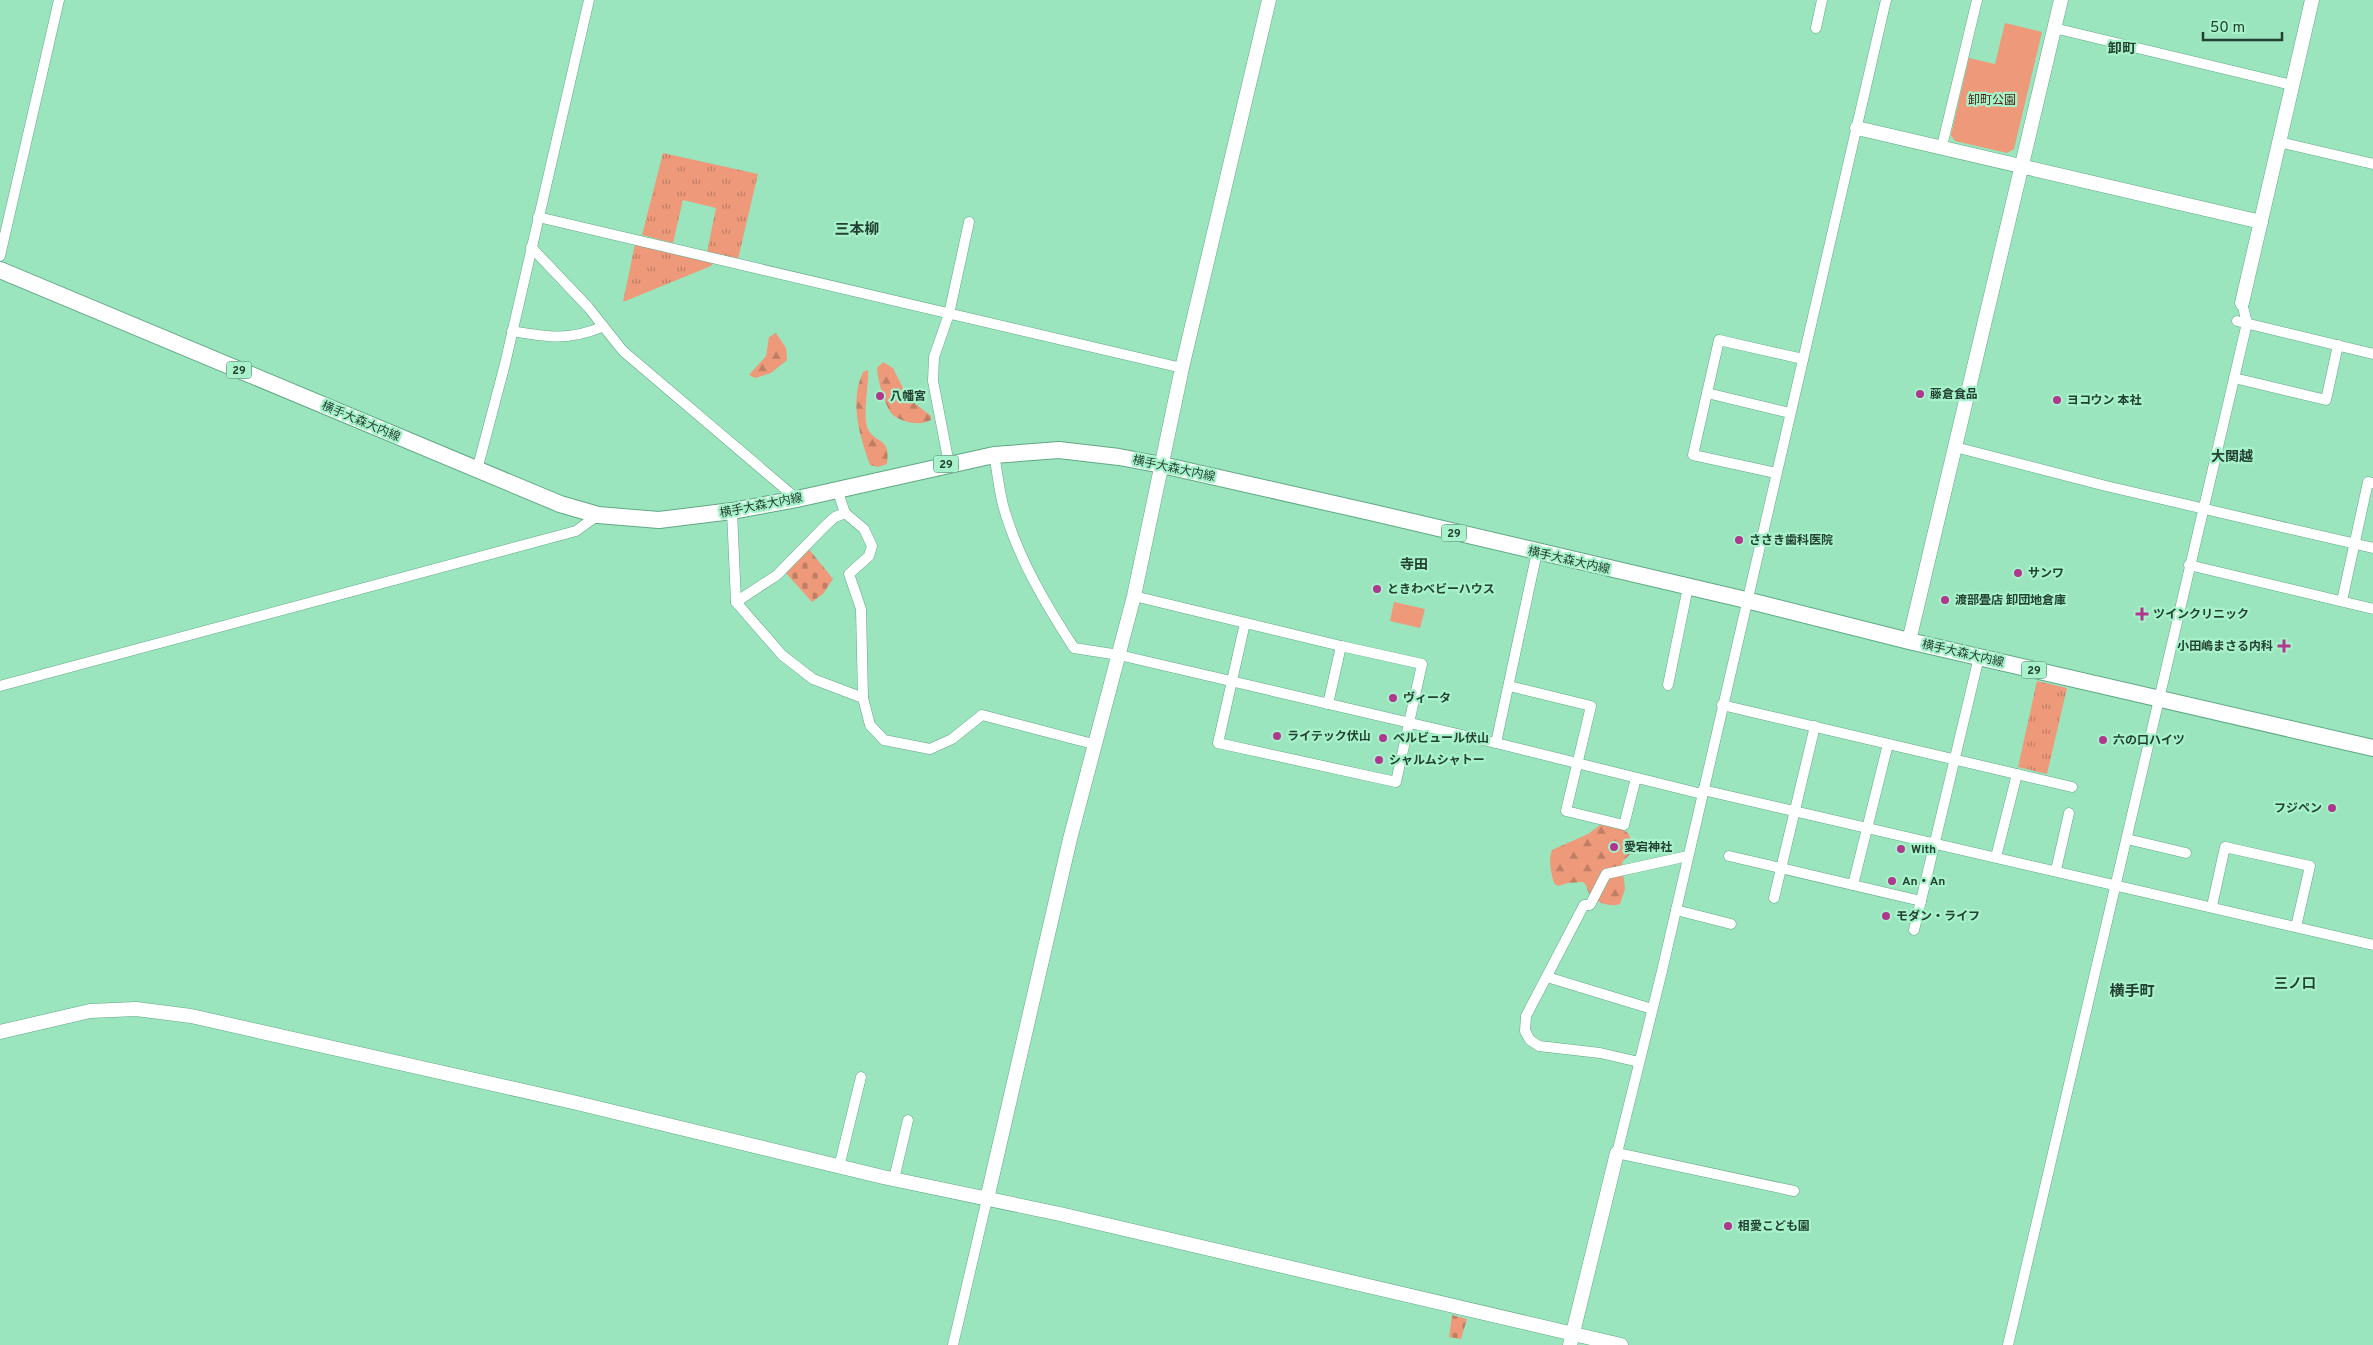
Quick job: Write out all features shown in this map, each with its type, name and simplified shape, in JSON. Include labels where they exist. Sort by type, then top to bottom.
[{"type":"main road","name":"横手大森大内線","points":[[0,270],[477,470],[560,504],[598,515],[659,520],[732,511],[797,499],[994,455],[1059,450],[1162,465],[2373,748]]},
{"type":"street","points":[[0,256],[60,0]]},
{"type":"street","points":[[477,470],[512,331],[589,0]]},
{"type":"street","points":[[953,1345],[1093,744],[1134,596],[1182,368],[1269,0]]},
{"type":"street","points":[[1816,28],[1822,0]]},
{"type":"street","points":[[1571,1339],[1676,910],[1886,0]]},
{"type":"street","points":[[1942,146],[1977,0]]},
{"type":"street","points":[[1909,641],[2061,0]]},
{"type":"street","points":[[2008,1345],[2234,378],[2242,322],[2242,303],[2312,0]]},
{"type":"street","points":[[2054,28],[2292,85]]},
{"type":"street","points":[[1857,128],[1942,146],[2022,167],[2261,222]]},
{"type":"street","points":[[2279,142],[2373,164]]},
{"type":"street","points":[[538,217],[1182,368]]},
{"type":"street","points":[[949,464],[933,381],[934,357],[949,314],[968,222]]},
{"type":"street","points":[[531,247],[588,307],[602,327],[623,350],[797,499]]},
{"type":"street","points":[[2242,322],[2373,354]]},
{"type":"street","points":[[512,331],[552,338],[586,334],[602,327]]},
{"type":"street","points":[[1776,473],[1693,455],[1719,340],[1803,359]]},
{"type":"street","points":[[2234,378],[2326,400],[2338,345]]},
{"type":"street","points":[[1707,393],[1790,412]]},
{"type":"street","points":[[1955,447],[2203,509],[2373,548]]},
{"type":"street","points":[[994,455],[1004,510],[1041,597],[1074,648],[1119,655],[1496,743],[1636,778],[1795,810],[2373,945]]},
{"type":"street","points":[[2342,601],[2368,482],[2373,483]]},
{"type":"street","points":[[837,489],[845,513],[864,529],[872,546],[869,556],[849,574],[862,609],[863,698],[870,725],[884,740],[930,749],[952,739],[982,715],[1093,744]]},
{"type":"street","points":[[732,511],[736,602],[782,655],[812,680],[863,698]]},
{"type":"street","points":[[736,602],[776,575],[826,525],[835,517],[845,513]]},
{"type":"street","points":[[0,686],[576,531],[598,515]]},
{"type":"street","points":[[1496,743],[1538,552]]},
{"type":"street","points":[[2189,565],[2373,609]]},
{"type":"street","points":[[1668,685],[1688,587]]},
{"type":"street","points":[[1134,596],[1422,664],[1396,782],[1218,743],[1245,623]]},
{"type":"street","points":[[1328,704],[1341,646]]},
{"type":"street","points":[[1914,930],[1979,657]]},
{"type":"street","points":[[1509,686],[1591,706],[1566,811],[1624,825],[1636,778]]},
{"type":"street","points":[[1722,705],[2072,787]]},
{"type":"street","points":[[1774,898],[1815,726]]},
{"type":"street","points":[[1852,885],[1888,744]]},
{"type":"street","points":[[1996,857],[2016,774]]},
{"type":"street","points":[[2056,870],[2069,812]]},
{"type":"street","points":[[2127,839],[2186,853]]},
{"type":"street","points":[[2212,906],[2225,847],[2310,866],[2296,927]]},
{"type":"street","points":[[1639,1062],[1585,1050],[1561,1050],[1538,1046],[1530,1040],[1525,1031],[1526,1016],[1584,905],[1590,905],[1606,874],[1688,856]]},
{"type":"street","points":[[1729,856],[1921,901]]},
{"type":"street","points":[[1676,910],[1731,924]]},
{"type":"street","points":[[1547,977],[1652,1009]]},
{"type":"street","points":[[0,1032],[90,1011],[136,1009],[191,1016],[577,1103],[839,1167],[987,1199],[1571,1339],[1621,1345]]},
{"type":"street","points":[[839,1167],[861,1077]]},
{"type":"street","points":[[894,1179],[908,1120]]},
{"type":"street","points":[[1617,1153],[1794,1191]]},
{"type":"green space","name":"卸町公園","points":[[2005,23],[2042,32],[2014,149],[2007,153],[1955,141],[1951,135],[1969,58],[1995,64]]},
{"type":"green space","points":[[663,153],[758,174],[738,259],[707,252],[716,208],[683,200],[673,243],[642,235]]},
{"type":"green space","points":[[635,244],[714,262],[711,266],[623,302]]},
{"type":"green space","points":[[776,333],[786,348],[787,360],[771,373],[755,378],[749,375],[766,356],[769,337]]},
{"type":"green space","points":[[883,362],[893,368],[908,398],[931,416],[931,420],[922,423],[912,423],[898,418],[891,413],[882,394],[877,373],[877,368]]},
{"type":"green space","points":[[868,370],[866,424],[871,434],[885,445],[888,455],[887,464],[878,467],[870,465],[860,431],[856,407],[859,383],[863,372]]},
{"type":"green space","points":[[808,548],[833,579],[823,594],[812,602],[785,572]]},
{"type":"green space","points":[[1394,602],[1425,609],[1420,628],[1390,621]]},
{"type":"green space","points":[[2037,681],[2067,688],[2047,774],[2018,767]]},
{"type":"green space","points":[[1603,823],[1621,828],[1631,838],[1632,844],[1632,852],[1622,862],[1625,889],[1620,904],[1616,905],[1607,905],[1595,899],[1591,896],[1583,882],[1558,886],[1554,883],[1551,871],[1550,858],[1552,850],[1588,834]]},
{"type":"green space","points":[[1452,1315],[1467,1319],[1461,1339],[1449,1337]]},
{"type":"place","name":"藤倉食品","points":[[1920,394]]},
{"type":"place","name":"八幡宮","points":[[880,396]]},
{"type":"place","name":"ヨコウン 本社","points":[[2057,400]]},
{"type":"place","name":"ささき歯科医院","points":[[1739,540]]},
{"type":"place","name":"サンワ","points":[[2018,573]]},
{"type":"place","name":"ときわベビーハウス","points":[[1377,589]]},
{"type":"place","name":"渡部畳店 卸団地倉庫","points":[[1945,600]]},
{"type":"place","name":"ツインクリニック","points":[[2142,614]]},
{"type":"place","name":"小田嶋まさる内科","points":[[2284,646]]},
{"type":"place","name":"ヴィータ","points":[[1393,698]]},
{"type":"place","name":"ライテック伏山","points":[[1277,736]]},
{"type":"place","name":"ベルビュール伏山","points":[[1383,738]]},
{"type":"place","name":"六の口ハイツ","points":[[2103,740]]},
{"type":"place","name":"シャルムシャトー","points":[[1379,760]]},
{"type":"place","name":"フジペン","points":[[2332,808]]},
{"type":"place","name":"愛宕神社","points":[[1614,847]]},
{"type":"place","name":"With","points":[[1901,849]]},
{"type":"place","name":"An・An","points":[[1892,881]]},
{"type":"place","name":"モダン・ライフ","points":[[1886,916]]},
{"type":"place","name":"相愛こども園","points":[[1728,1226]]},
{"type":"district","name":"卸町","points":[[2122,48]]},
{"type":"district","name":"三本柳","points":[[857,229]]},
{"type":"district","name":"大関越","points":[[2232,456]]},
{"type":"district","name":"寺田","points":[[1414,564]]},
{"type":"district","name":"三ノ口","points":[[2295,983]]},
{"type":"district","name":"横手町","points":[[2132,991]]}]
